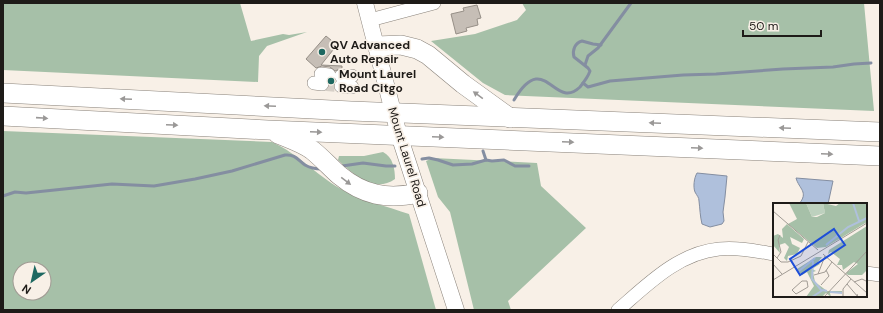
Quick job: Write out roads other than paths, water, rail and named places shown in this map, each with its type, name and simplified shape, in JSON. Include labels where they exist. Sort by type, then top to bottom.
[{"type":"highway","points":[[377,46],[401,45],[418,49],[428,55],[510,118]]},
{"type":"highway","points":[[3,93],[393,113],[880,132]]},
{"type":"highway","points":[[3,116],[268,130],[880,156]]},
{"type":"highway","points":[[268,130],[299,142],[310,149],[344,179],[364,192],[377,195],[394,196],[418,193]]},
{"type":"main road","name":"Mount Laurel Road","points":[[365,3],[399,135],[456,310]]},
{"type":"street","points":[[370,20],[434,3]]},
{"type":"street","points":[[618,310],[670,268],[685,258],[701,252],[718,249],[736,249],[773,254]]},
{"type":"street","points":[[867,273],[880,275]]},
{"type":"water","points":[[697,173],[727,176],[723,212],[724,221],[722,224],[710,227],[702,224],[699,200],[694,188]]},
{"type":"water","points":[[796,178],[833,181],[828,203],[800,203],[802,200],[803,193]]},
{"type":"waterway","points":[[585,65],[588,56],[598,48],[631,3]]},
{"type":"waterway","points":[[514,100],[525,86],[534,80],[542,80],[563,92],[571,93],[580,87],[590,71],[574,57],[573,52],[575,47],[582,41],[601,45]]},
{"type":"waterway","points":[[583,83],[588,87],[610,81],[683,75],[833,67],[871,63]]},
{"type":"waterway","points":[[483,151],[486,160]]},
{"type":"waterway","points":[[3,196],[15,192],[26,193],[112,184],[154,186],[232,171],[285,155],[294,156],[309,167],[322,169]]},
{"type":"waterway","points":[[422,159],[429,158],[453,165],[472,164],[486,160],[504,160],[515,166],[529,166]]},
{"type":"waterway","points":[[342,166],[363,163],[395,166]]},
{"type":"tunnel","points":[[322,84],[341,86]]},
{"type":"place","name":"QV Advanced Auto Repair","points":[[322,52]]},
{"type":"place","name":"Mount Laurel Road Citgo","points":[[331,81]]}]
